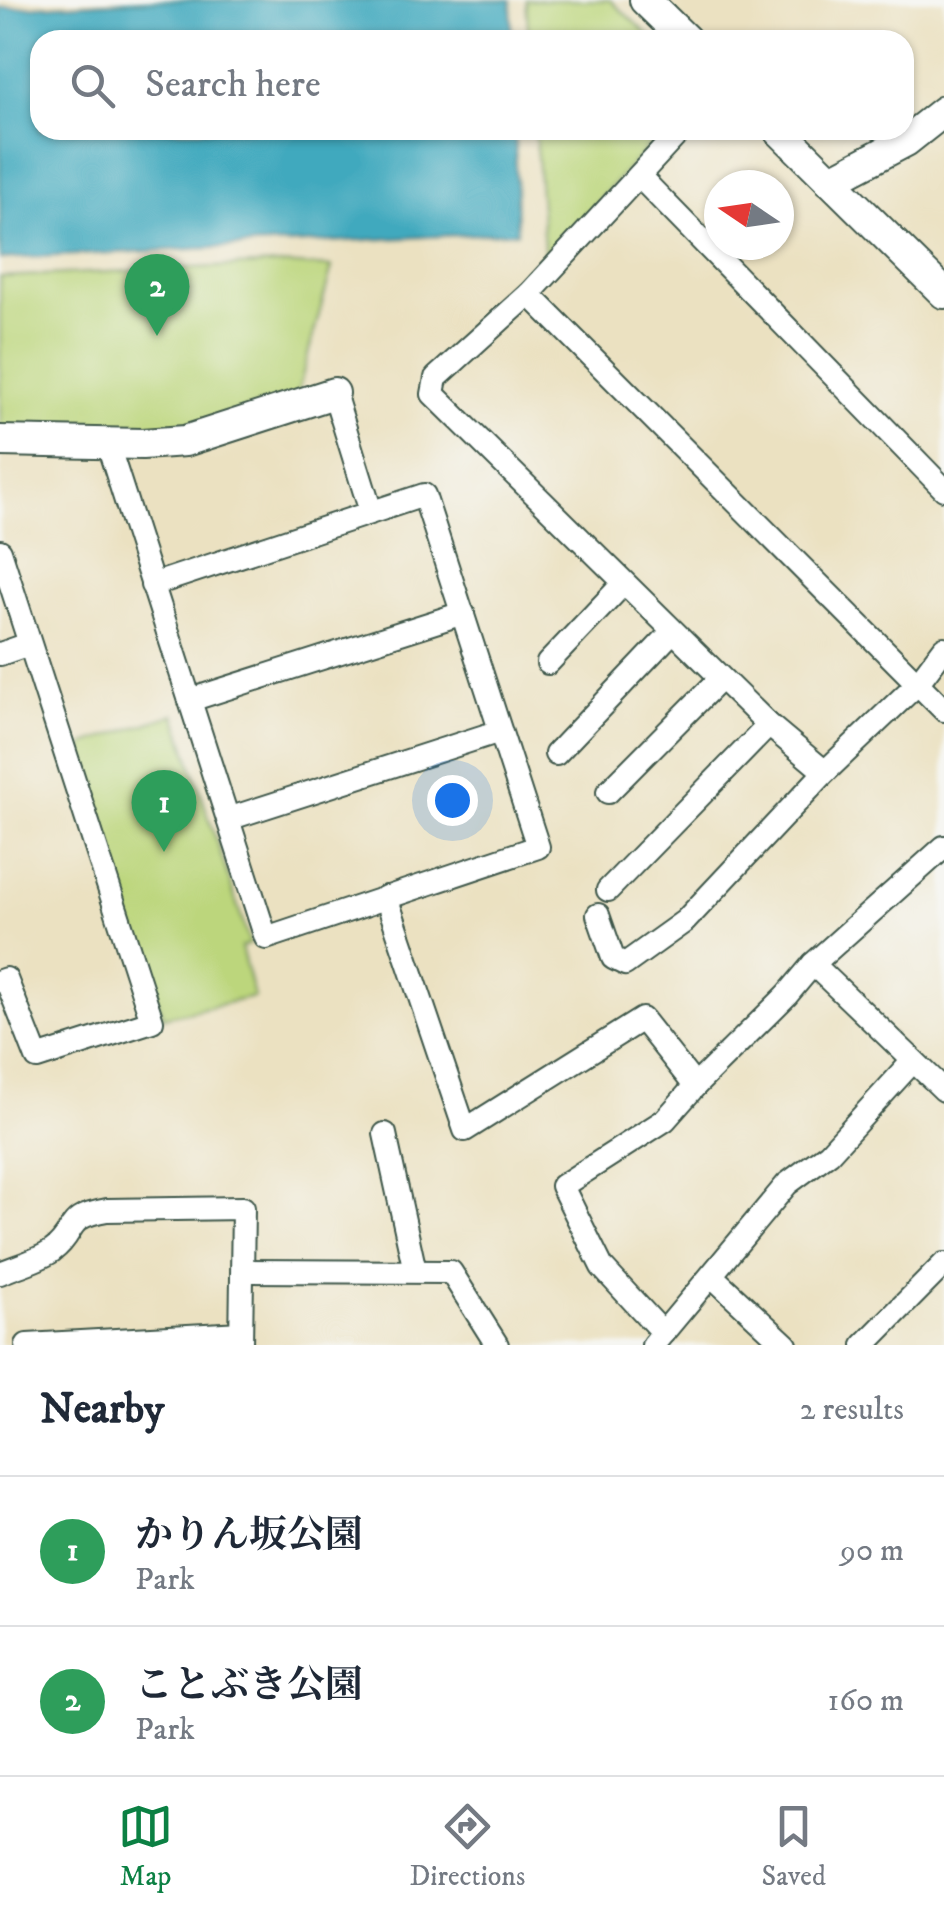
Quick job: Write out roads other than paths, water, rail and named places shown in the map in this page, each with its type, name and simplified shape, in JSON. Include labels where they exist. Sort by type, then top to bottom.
[{"type":"street","points":[[645,0],[676,30]]},
{"type":"street","points":[[914,135],[944,111]]},
{"type":"street","points":[[672,140],[530,294],[436,378],[432,394],[720,679],[825,772]]},
{"type":"street","points":[[789,140],[944,293]]},
{"type":"street","points":[[830,181],[907,140]]},
{"type":"street","points":[[639,176],[944,488]]},
{"type":"street","points":[[530,294],[944,710]]},
{"type":"street","points":[[0,441],[185,441],[334,393],[371,512]]},
{"type":"street","points":[[106,442],[152,585],[190,700],[266,938],[538,848],[424,495],[152,585]]},
{"type":"street","points":[[0,551],[152,1021],[37,1058],[2,974]]},
{"type":"street","points":[[548,663],[623,584]]},
{"type":"street","points":[[190,700],[462,613]]},
{"type":"street","points":[[556,754],[672,632]]},
{"type":"street","points":[[0,654],[30,644]]},
{"type":"street","points":[[598,915],[612,958],[625,964],[685,921],[825,772],[917,684],[944,648]]},
{"type":"street","points":[[608,792],[720,679]]},
{"type":"street","points":[[608,890],[769,725]]},
{"type":"street","points":[[228,819],[500,731]]},
{"type":"street","points":[[912,1061],[829,1154],[787,1184],[658,1339],[602,1267],[562,1186],[665,1120],[694,1086],[788,995],[813,964],[944,846]]},
{"type":"street","points":[[386,898],[465,1130],[642,1019],[694,1086]]},
{"type":"street","points":[[813,964],[944,1090]]},
{"type":"street","points":[[385,1134],[415,1271]]},
{"type":"street","points":[[0,1273],[53,1250],[71,1224],[86,1214],[106,1210],[242,1208],[241,1339],[27,1345]]},
{"type":"street","points":[[864,1345],[944,1264]]},
{"type":"street","points":[[243,1271],[450,1272],[497,1345]]},
{"type":"street","points":[[712,1276],[786,1345]]},
{"type":"water","points":[[151,0],[511,0],[512,30],[30,30],[30,140],[515,140],[517,232],[0,259],[0,8]]},
{"type":"place","name":"ことぶき公園","points":[[157,336]]},
{"type":"place","name":"かりん坂公園","points":[[164,852]]}]
